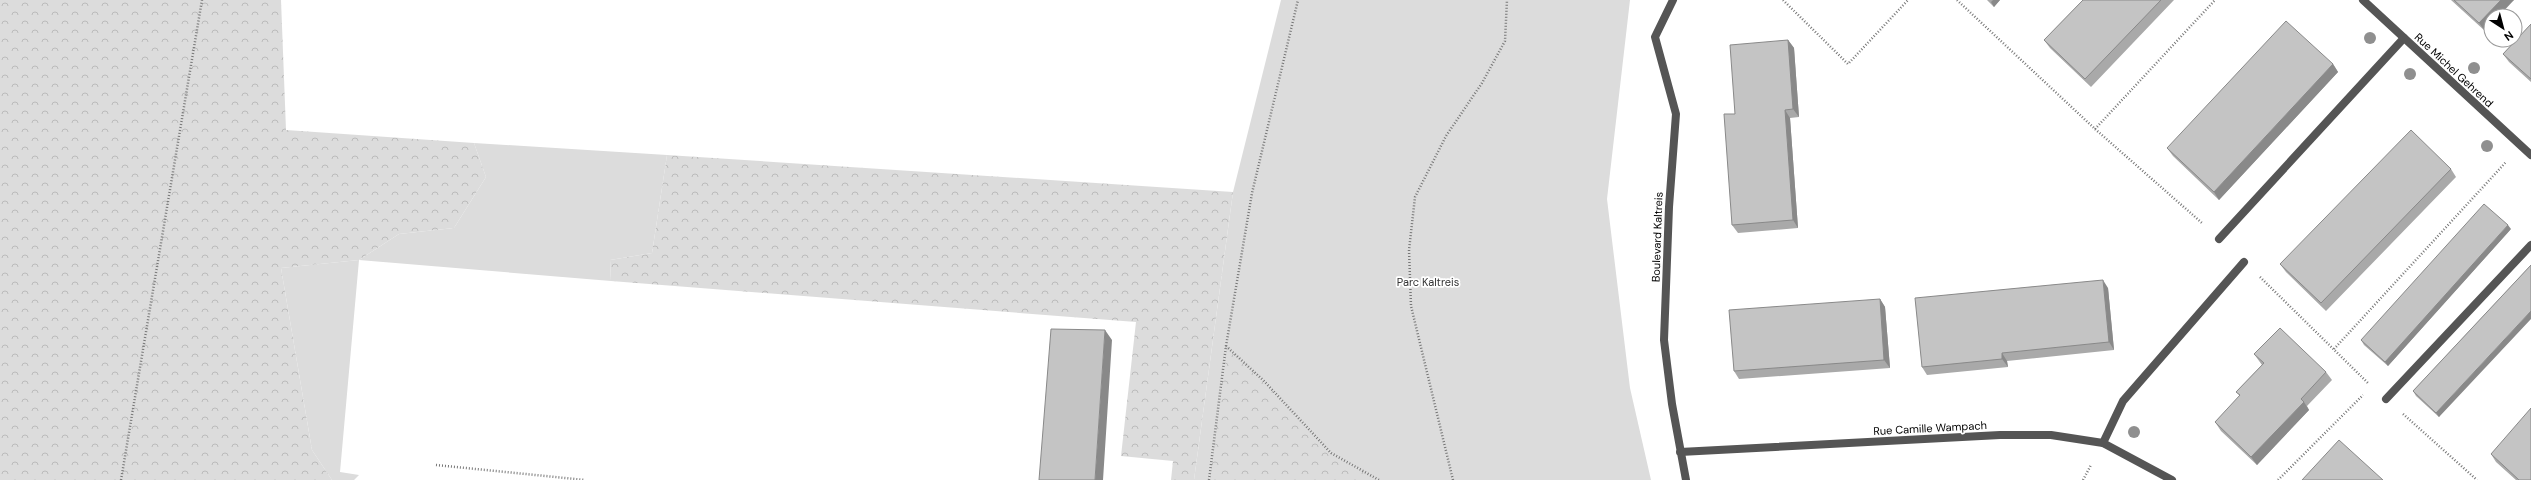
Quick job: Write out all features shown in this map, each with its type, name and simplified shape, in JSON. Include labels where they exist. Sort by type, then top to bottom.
[{"type":"street","name":"Boulevard Kaltreis","points":[[1673,0],[1655,37],[1676,114],[1668,206],[1664,340],[1680,452],[1686,480]]},
{"type":"street","name":"Rue Michel Gehrend","points":[[2363,0],[2531,155]]},
{"type":"street","points":[[2219,239],[2404,38]]},
{"type":"street","points":[[2386,399],[2531,245]]},
{"type":"street","points":[[2103,443],[2123,401],[2244,262]]},
{"type":"street","name":"Rue Camille Wampach","points":[[1680,452],[2000,435],[2051,435],[2103,443],[2172,480]]},
{"type":"path","points":[[121,480],[202,0]]},
{"type":"path","points":[[1209,480],[1226,346],[1252,193],[1298,0]]},
{"type":"path","points":[[1453,480],[1411,306],[1410,242],[1415,197],[1446,136],[1482,83],[1505,41],[1507,0]]},
{"type":"path","points":[[1783,0],[1848,64],[1908,0]]},
{"type":"path","points":[[2095,129],[2215,0]]},
{"type":"path","points":[[2334,349],[2521,146]]},
{"type":"path","points":[[1226,346],[1264,381],[1331,453],[1379,480]]},
{"type":"path","points":[[2278,480],[2366,392]]},
{"type":"path","points":[[436,465],[584,480]]},
{"type":"green space","points":[[0,0],[281,0],[286,130],[474,143],[486,177],[454,228],[399,234],[359,260],[281,268],[312,450],[332,480],[0,480]]},
{"type":"green space","name":"Parc Kaltreis","points":[[1281,0],[1630,0],[1607,199],[1630,388],[1651,480],[1379,480],[1331,453],[1264,381],[1226,347],[1209,480],[1194,480],[1233,192]]},
{"type":"green space","points":[[474,143],[667,155],[652,253],[610,260],[611,281],[359,260],[399,234],[454,228],[486,177]]},
{"type":"green space","points":[[667,155],[1233,192],[1194,480],[1171,480],[1173,461],[1121,456],[1136,322],[611,281],[610,260],[652,253]]},
{"type":"green space","points":[[359,260],[340,472],[359,475],[354,480],[332,480],[312,450],[281,268]]},
{"type":"green space","points":[[1226,346],[1264,381],[1331,453],[1379,480],[1209,480]]},
{"type":"building","points":[[2083,0],[2161,0],[2085,79],[2044,40]]},
{"type":"building","points":[[2454,0],[2501,0],[2493,8],[2483,8],[2483,19],[2479,23]]},
{"type":"building","points":[[2286,21],[2333,64],[2214,192],[2167,148]]},
{"type":"building","points":[[2531,24],[2531,79],[2503,54],[2509,48],[2523,48],[2523,33]]},
{"type":"building","points":[[1788,40],[1793,109],[1785,110],[1793,220],[1732,225],[1724,114],[1735,114],[1730,45]]},
{"type":"building","points":[[2411,130],[2451,169],[2321,303],[2280,264]]},
{"type":"building","points":[[2484,204],[2508,225],[2385,362],[2361,340]]},
{"type":"building","points":[[2531,265],[2531,311],[2436,413],[2413,391]]},
{"type":"building","points":[[2103,280],[2109,342],[2002,353],[2002,359],[1922,367],[1915,298]]},
{"type":"building","points":[[1880,299],[1884,360],[1734,371],[1729,310]]},
{"type":"building","points":[[2280,328],[2326,372],[2301,399],[2304,402],[2251,457],[2215,422],[2240,395],[2236,392],[2264,363],[2254,354]]},
{"type":"building","points":[[1051,329],[1105,330],[1095,480],[1039,480]]},
{"type":"building","points":[[2531,408],[2531,480],[2519,480],[2491,454]]},
{"type":"building","points":[[2339,440],[2383,480],[2302,480]]}]
